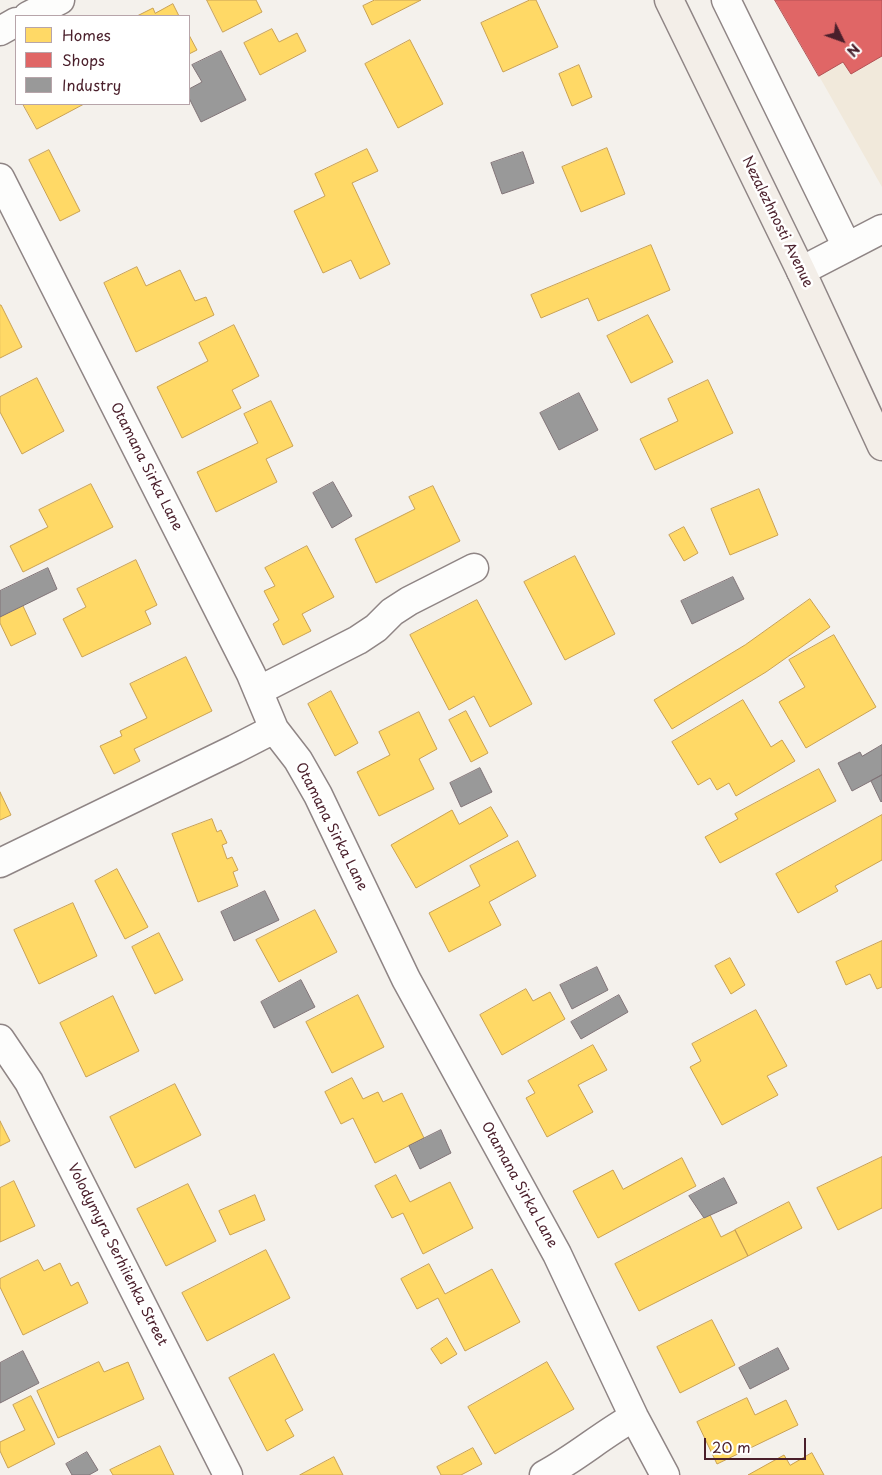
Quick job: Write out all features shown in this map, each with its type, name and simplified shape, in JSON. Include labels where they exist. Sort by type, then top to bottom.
[{"type":"main road","name":"Nezalezhnosti Avenue","points":[[669,0],[801,271],[882,446]]},
{"type":"street","points":[[30,15],[60,0]]},
{"type":"street","points":[[726,0],[847,247]]},
{"type":"street","points":[[0,30],[15,22]]},
{"type":"street","name":"Otamana Sirka Lane","points":[[0,178],[258,691],[274,728],[298,760],[318,795],[406,979],[557,1254],[634,1417],[665,1475]]},
{"type":"street","points":[[801,271],[882,229]]},
{"type":"street","points":[[258,691],[358,640],[376,628],[392,612],[409,601],[474,568]]},
{"type":"street","points":[[0,863],[235,750],[274,728]]},
{"type":"street","name":"Volodymyra Serhiienka Street","points":[[0,1039],[29,1082],[228,1475]]},
{"type":"street","points":[[544,1475],[577,1456],[612,1429],[634,1417]]},
{"type":"shaded area","points":[[775,0],[882,0],[882,187],[819,76]]},
{"type":"building: Homes","points":[[207,0],[256,0],[262,12],[223,32]]},
{"type":"building: Homes","points":[[375,0],[421,0],[372,25],[363,6]]},
{"type":"building: Homes","points":[[530,0],[536,0],[558,47],[503,72],[481,23]]},
{"type":"building: Homes","points":[[173,4],[178,15],[139,15],[153,8],[155,13]]},
{"type":"building: Homes","points":[[272,29],[279,42],[297,33],[306,51],[260,75],[244,43]]},
{"type":"building: Homes","points":[[190,37],[197,50],[190,54]]},
{"type":"building: Homes","points":[[410,40],[443,104],[398,128],[365,64]]},
{"type":"building: Homes","points":[[579,65],[592,97],[572,106],[559,74]]},
{"type":"building: Homes","points":[[24,105],[82,105],[37,129]]},
{"type":"building: Homes","points":[[607,148],[625,194],[581,212],[562,167]]},
{"type":"building: Homes","points":[[367,149],[378,171],[352,183],[390,264],[360,279],[351,260],[323,273],[294,211],[325,196],[315,174]]},
{"type":"building: Homes","points":[[49,150],[80,211],[60,221],[29,160]]},
{"type":"building: Homes","points":[[651,245],[670,290],[598,321],[588,298],[541,318],[531,295]]},
{"type":"building: Homes","points":[[137,267],[146,286],[180,270],[195,301],[206,297],[214,315],[136,352],[104,283]]},
{"type":"building: Homes","points":[[0,305],[22,347],[0,358]]},
{"type":"building: Homes","points":[[648,315],[673,362],[631,383],[607,336]]},
{"type":"building: Homes","points":[[234,325],[259,376],[232,390],[241,408],[182,438],[157,387],[208,361],[199,343]]},
{"type":"building: Homes","points":[[37,378],[64,431],[22,454],[0,412],[0,397]]},
{"type":"building: Homes","points":[[708,380],[733,433],[655,470],[640,439],[678,421],[668,399]]},
{"type":"building: Homes","points":[[271,401],[293,446],[266,459],[277,482],[216,512],[197,472],[258,443],[244,414]]},
{"type":"building: Homes","points":[[91,484],[113,527],[23,572],[10,546],[48,527],[39,510]]},
{"type":"building: Homes","points":[[433,486],[460,541],[376,583],[355,539],[415,509],[409,497]]},
{"type":"building: Homes","points":[[759,489],[778,535],[730,555],[711,509]]},
{"type":"building: Homes","points":[[684,527],[698,553],[684,561],[669,535]]},
{"type":"building: Homes","points":[[307,546],[334,597],[302,614],[311,631],[283,645],[273,624],[279,620],[264,591],[275,586],[265,568]]},
{"type":"building: Homes","points":[[575,556],[615,634],[565,660],[524,582]]},
{"type":"building: Homes","points":[[136,560],[157,605],[145,611],[151,624],[82,657],[63,619],[86,607],[77,589]]},
{"type":"building: Homes","points":[[810,599],[830,627],[766,672],[672,729],[654,700],[745,645]]},
{"type":"building: Homes","points":[[477,600],[532,704],[490,727],[474,696],[449,710],[410,635]]},
{"type":"building: Homes","points":[[23,606],[36,634],[11,646],[0,623],[0,617]]},
{"type":"building: Homes","points":[[834,635],[876,707],[806,748],[779,702],[805,687],[789,660]]},
{"type":"building: Homes","points":[[186,657],[212,711],[134,749],[140,761],[114,774],[100,746],[122,736],[120,731],[147,718],[130,684]]},
{"type":"building: Homes","points":[[331,691],[358,743],[335,756],[308,704]]},
{"type":"building: Homes","points":[[743,700],[771,747],[782,740],[795,761],[736,796],[729,783],[717,790],[710,778],[698,785],[672,742]]},
{"type":"building: Homes","points":[[466,711],[488,753],[471,762],[449,720]]},
{"type":"building: Homes","points":[[419,712],[437,749],[419,759],[434,789],[379,816],[357,772],[390,755],[379,732]]},
{"type":"building: Homes","points":[[819,769],[836,801],[720,863],[705,837],[738,819],[735,814]]},
{"type":"building: Homes","points":[[0,792],[11,815],[0,820]]},
{"type":"building: Homes","points":[[491,807],[508,836],[416,888],[391,845],[452,810],[459,824]]},
{"type":"building: Homes","points":[[882,815],[882,860],[835,886],[838,891],[798,913],[776,874]]},
{"type":"building: Homes","points":[[212,819],[217,832],[221,830],[227,843],[222,845],[227,859],[232,857],[238,870],[233,872],[238,886],[198,902],[172,834]]},
{"type":"building: Homes","points":[[518,841],[536,876],[489,902],[501,925],[449,952],[429,913],[480,886],[470,866]]},
{"type":"building: Homes","points":[[117,869],[148,927],[125,939],[95,881]]},
{"type":"building: Homes","points":[[73,903],[97,956],[39,984],[14,930]]},
{"type":"building: Homes","points":[[315,910],[337,952],[279,982],[256,940]]},
{"type":"building: Homes","points":[[159,933],[183,980],[155,994],[132,947]]},
{"type":"building: Homes","points":[[882,941],[882,987],[877,989],[870,974],[846,985],[836,962]]},
{"type":"building: Homes","points":[[730,958],[745,985],[731,994],[715,966]]},
{"type":"building: Homes","points":[[526,989],[533,1001],[550,992],[565,1019],[502,1055],[480,1015]]},
{"type":"building: Homes","points":[[358,995],[384,1047],[332,1073],[306,1022]]},
{"type":"building: Homes","points":[[113,996],[139,1051],[86,1077],[60,1023]]},
{"type":"building: Homes","points":[[756,1010],[787,1066],[767,1076],[778,1095],[722,1125],[690,1067],[701,1061],[692,1044]]},
{"type":"building: Homes","points":[[593,1045],[607,1070],[578,1085],[593,1112],[547,1137],[526,1098],[535,1093],[528,1081]]},
{"type":"building: Homes","points":[[352,1078],[363,1099],[378,1092],[383,1102],[402,1093],[424,1138],[375,1163],[353,1118],[341,1124],[325,1092]]},
{"type":"building: Homes","points":[[175,1084],[201,1135],[135,1168],[110,1117]]},
{"type":"building: Homes","points":[[0,1121],[10,1141],[0,1146]]},
{"type":"building: Homes","points":[[882,1157],[882,1208],[838,1230],[817,1188]]},
{"type":"building: Homes","points":[[682,1158],[696,1186],[598,1238],[573,1191],[613,1170],[623,1189]]},
{"type":"building: Homes","points":[[396,1175],[410,1202],[450,1182],[473,1228],[423,1254],[403,1213],[392,1218],[375,1186]]},
{"type":"building: Homes","points":[[14,1181],[35,1226],[0,1242],[0,1188]]},
{"type":"building: Homes","points":[[188,1184],[216,1241],[166,1266],[137,1209]]},
{"type":"building: Homes","points":[[255,1195],[265,1220],[230,1235],[219,1211]]},
{"type":"building: Homes","points":[[789,1202],[802,1228],[748,1256],[735,1230]]},
{"type":"building: Homes","points":[[710,1215],[721,1237],[735,1230],[748,1256],[639,1311],[615,1264]]},
{"type":"building: Homes","points":[[266,1250],[290,1298],[207,1341],[182,1293]]},
{"type":"building: Homes","points":[[38,1260],[44,1271],[60,1263],[71,1286],[78,1282],[88,1303],[23,1335],[0,1287],[0,1279]]},
{"type":"building: Homes","points":[[429,1264],[445,1294],[492,1269],[520,1322],[465,1351],[438,1298],[417,1309],[401,1279]]},
{"type":"building: Homes","points":[[712,1320],[735,1365],[680,1393],[657,1347]]},
{"type":"building: Homes","points":[[447,1338],[457,1354],[441,1364],[431,1349]]},
{"type":"building: Homes","points":[[274,1354],[303,1410],[285,1420],[294,1436],[267,1451],[229,1378]]},
{"type":"building: Homes","points":[[99,1362],[104,1372],[128,1362],[144,1399],[58,1438],[37,1391]]},
{"type":"building: Homes","points":[[547,1362],[574,1409],[495,1454],[468,1407]]},
{"type":"building: Homes","points":[[31,1396],[55,1444],[8,1468],[0,1451],[0,1442],[25,1430],[13,1405]]},
{"type":"building: Homes","points":[[747,1398],[755,1415],[786,1400],[798,1425],[717,1464],[697,1422]]},
{"type":"building: Homes","points":[[160,1446],[174,1475],[113,1475],[110,1470]]},
{"type":"building: Homes","points":[[473,1448],[482,1464],[461,1475],[441,1475],[437,1467]]},
{"type":"building: Homes","points":[[812,1453],[824,1475],[748,1475],[784,1455],[790,1465]]},
{"type":"building: Homes","points":[[334,1457],[343,1475],[300,1475]]},
{"type":"building: Shops","points":[[775,0],[882,0],[882,56],[851,74],[843,62],[819,76]]},
{"type":"building: Industry","points":[[221,51],[246,100],[201,122],[190,100],[190,88],[202,82],[192,65]]},
{"type":"building: Industry","points":[[523,152],[534,183],[502,194],[491,163]]},
{"type":"building: Industry","points":[[579,393],[598,430],[559,450],[540,413]]},
{"type":"building: Industry","points":[[333,482],[352,516],[332,528],[313,493]]},
{"type":"building: Industry","points":[[48,568],[57,589],[0,617],[0,591]]},
{"type":"building: Industry","points":[[733,577],[744,599],[692,624],[681,601]]},
{"type":"building: Industry","points":[[882,745],[882,775],[852,791],[838,763],[860,752],[862,756]]},
{"type":"building: Industry","points":[[480,768],[492,792],[461,807],[450,783]]},
{"type":"building: Industry","points":[[882,775],[882,801],[881,802],[871,781]]},
{"type":"building: Industry","points":[[265,891],[279,920],[234,941],[221,912]]},
{"type":"building: Industry","points":[[597,967],[608,990],[572,1009],[560,985]]},
{"type":"building: Industry","points":[[301,980],[315,1007],[274,1028],[261,1002]]},
{"type":"building: Industry","points":[[619,995],[628,1012],[581,1039],[571,1022]]},
{"type":"building: Industry","points":[[441,1130],[451,1153],[420,1169],[409,1146]]},
{"type":"building: Industry","points":[[724,1178],[737,1203],[704,1218],[689,1196]]},
{"type":"building: Industry","points":[[778,1348],[789,1369],[750,1389],[739,1368]]},
{"type":"building: Industry","points":[[23,1351],[39,1383],[0,1403],[0,1363]]},
{"type":"building: Industry","points":[[87,1452],[98,1470],[89,1475],[72,1475],[66,1464]]}]
